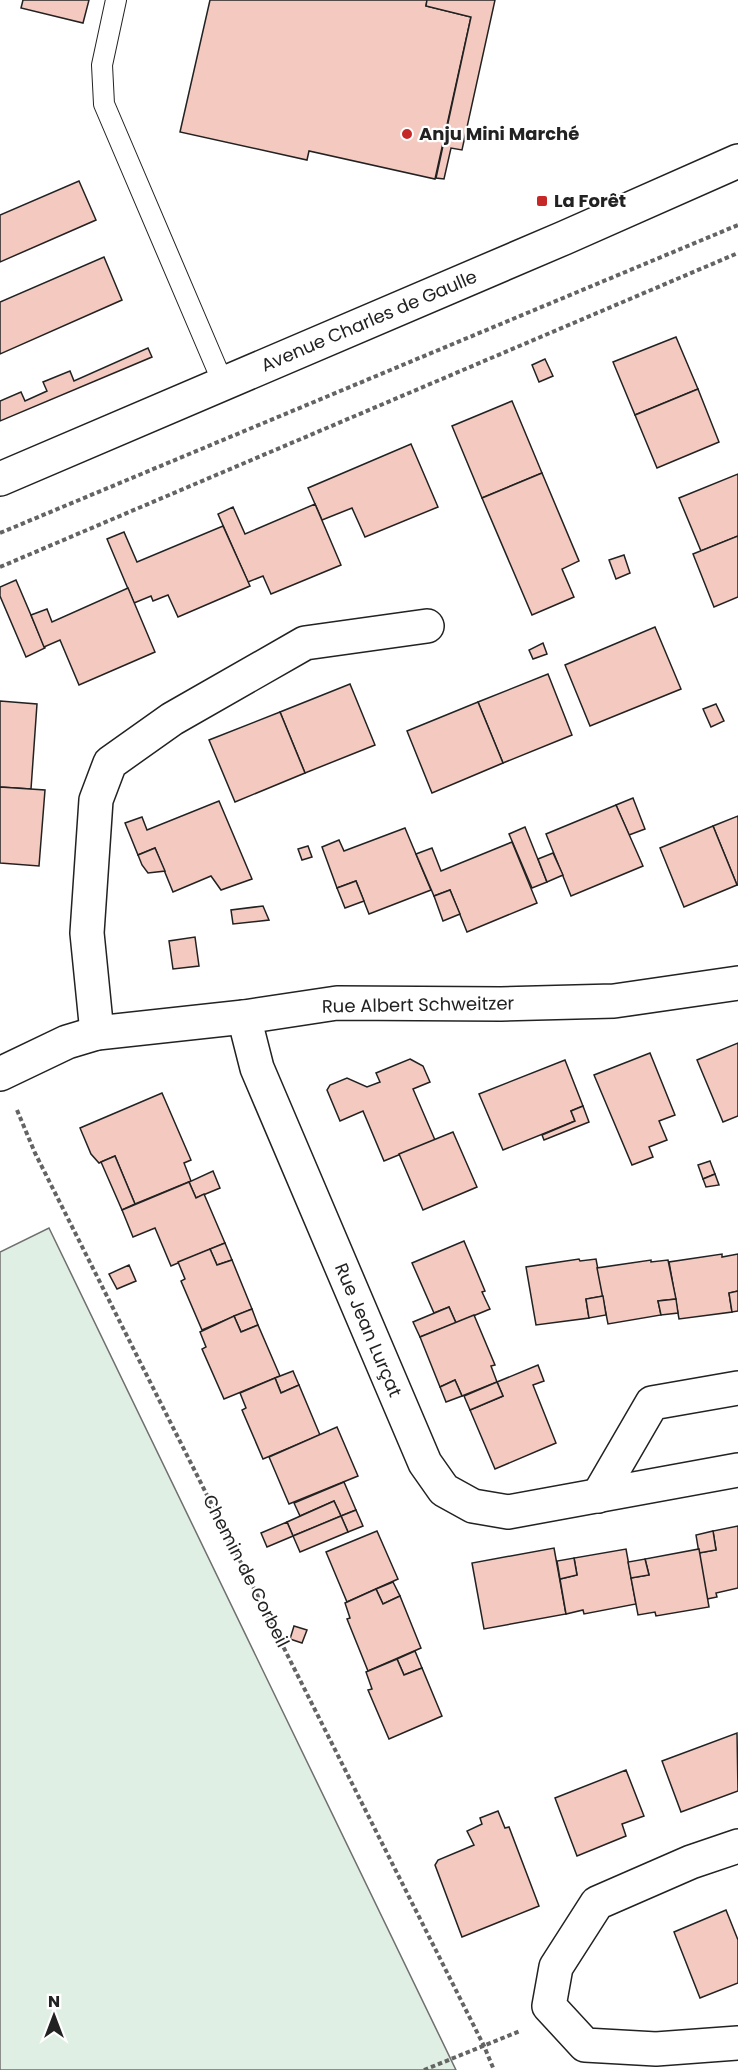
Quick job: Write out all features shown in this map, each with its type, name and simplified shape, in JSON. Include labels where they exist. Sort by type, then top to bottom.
[{"type":"street","name":"Avenue Charles de Gaulle","points":[[0,479],[738,162]]},
{"type":"street","points":[[97,1033],[87,933],[96,800],[110,763],[172,719],[305,643],[427,626]]},
{"type":"street","name":"Rue Albert Schweitzer","points":[[0,1073],[67,1042],[97,1033],[244,1017],[337,1003],[501,1004],[614,1001],[738,983]]},
{"type":"street","name":"Rue Jean Lurçat","points":[[244,1017],[256,1068],[425,1463],[444,1490],[473,1506],[508,1512],[738,1470]]},
{"type":"street","points":[[598,1496],[652,1403],[738,1388]]},
{"type":"street","points":[[738,1846],[691,1862],[597,1903],[556,1967],[549,2006],[585,2045],[656,2049],[738,2043]]},
{"type":"lane","points":[[116,0],[102,64],[104,104],[223,383]]},
{"type":"path","points":[[0,533],[738,225]]},
{"type":"path","points":[[0,567],[738,253]]},
{"type":"path","name":"Chemin de Corbeil","points":[[0,1073],[41,1164],[494,2070]]},
{"type":"path","points":[[424,2070],[557,2015]]},
{"type":"green space","points":[[49,1228],[456,2070],[0,2070],[0,1252]]},
{"type":"building","points":[[23,0],[89,0],[83,23],[21,8]]},
{"type":"building","points":[[210,0],[427,0],[426,6],[471,17],[435,179],[309,151],[307,160],[180,132]]},
{"type":"building","points":[[427,0],[495,0],[462,150],[451,148],[444,179],[436,178],[471,17],[426,6]]},
{"type":"building","points":[[79,181],[96,220],[0,262],[0,215]]},
{"type":"building","points":[[104,257],[122,300],[0,354],[0,302]]},
{"type":"building","points":[[676,337],[698,389],[635,415],[613,362]]},
{"type":"building","points":[[148,348],[152,357],[0,421],[0,401],[21,392],[25,401],[47,391],[43,382],[70,371],[74,381]]},
{"type":"building","points":[[545,359],[553,376],[539,382],[532,365]]},
{"type":"building","points":[[698,389],[719,442],[657,468],[635,415]]},
{"type":"building","points":[[512,401],[542,473],[482,498],[452,426]]},
{"type":"building","points":[[411,444],[438,507],[365,537],[352,508],[322,520],[308,488]]},
{"type":"building","points":[[542,473],[579,561],[562,569],[574,597],[532,615],[482,498]]},
{"type":"building","points":[[738,474],[738,536],[701,551],[679,498]]},
{"type":"building","points":[[315,504],[341,565],[271,594],[263,576],[248,582],[218,514],[233,507],[245,534]]},
{"type":"building","points":[[223,526],[250,586],[178,617],[168,595],[153,601],[151,596],[134,603],[107,539],[124,532],[137,562]]},
{"type":"building","points":[[738,536],[738,597],[714,607],[693,554]]},
{"type":"building","points":[[624,555],[630,573],[616,579],[609,560]]},
{"type":"building","points":[[16,580],[45,648],[26,657],[0,596],[0,587]]},
{"type":"building","points":[[128,588],[155,652],[79,685],[60,640],[44,647],[31,615],[47,609],[52,622]]},
{"type":"building","points":[[655,627],[681,689],[590,726],[565,665]]},
{"type":"building","points":[[543,643],[547,654],[533,659],[529,650]]},
{"type":"building","points":[[548,674],[572,735],[503,763],[478,702]]},
{"type":"building","points":[[350,684],[375,745],[305,773],[280,712]]},
{"type":"building","points":[[0,701],[37,704],[31,789],[0,787]]},
{"type":"building","points":[[478,702],[503,763],[432,793],[407,731]]},
{"type":"building","points":[[716,704],[724,721],[711,727],[703,709]]},
{"type":"building","points":[[280,712],[305,773],[235,802],[209,740]]},
{"type":"building","points":[[0,787],[45,790],[39,866],[0,863]]},
{"type":"building","points":[[633,798],[645,829],[629,835],[616,805]]},
{"type":"building","points":[[219,801],[252,879],[221,890],[211,876],[173,892],[155,848],[138,855],[125,823],[142,817],[147,830]]},
{"type":"building","points":[[616,805],[643,866],[571,896],[546,834]]},
{"type":"building","points":[[738,816],[738,885],[737,885],[713,826]]},
{"type":"building","points":[[713,826],[737,885],[684,907],[660,848]]},
{"type":"building","points":[[525,827],[547,882],[532,888],[509,834]]},
{"type":"building","points":[[405,828],[431,890],[369,914],[356,881],[337,888],[322,847],[339,840],[344,851]]},
{"type":"building","points":[[512,842],[537,903],[467,932],[450,890],[434,896],[416,854],[432,848],[441,871]]},
{"type":"building","points":[[308,846],[312,857],[302,860],[298,849]]},
{"type":"building","points":[[155,848],[165,871],[148,873],[138,855]]},
{"type":"building","points":[[553,853],[563,875],[547,882],[538,859]]},
{"type":"building","points":[[356,881],[364,901],[345,908],[337,888]]},
{"type":"building","points":[[450,890],[460,914],[443,921],[434,896]]},
{"type":"building","points":[[263,906],[269,920],[233,924],[231,910]]},
{"type":"building","points":[[195,937],[199,966],[173,969],[169,941]]},
{"type":"building","points":[[738,1043],[738,1116],[723,1122],[697,1060]]},
{"type":"building","points":[[650,1053],[675,1115],[659,1121],[667,1140],[649,1147],[653,1157],[632,1165],[594,1075]]},
{"type":"building","points":[[410,1059],[423,1066],[430,1082],[413,1089],[435,1140],[384,1161],[363,1111],[340,1121],[327,1090],[330,1085],[347,1078],[367,1087],[380,1082],[376,1073]]},
{"type":"building","points":[[565,1060],[583,1106],[571,1111],[575,1121],[503,1150],[479,1094]]},
{"type":"building","points":[[162,1093],[191,1160],[184,1163],[191,1181],[135,1204],[115,1156],[99,1163],[91,1154],[80,1128]]},
{"type":"building","points":[[583,1106],[589,1122],[544,1140],[542,1135],[575,1121],[571,1111]]},
{"type":"building","points":[[453,1132],[477,1187],[423,1210],[399,1154]]},
{"type":"building","points":[[115,1156],[135,1204],[122,1210],[101,1162]]},
{"type":"building","points":[[710,1161],[715,1174],[703,1179],[698,1165]]},
{"type":"building","points":[[213,1171],[220,1188],[196,1198],[189,1182]]},
{"type":"building","points":[[715,1174],[719,1185],[706,1187],[703,1179]]},
{"type":"building","points":[[189,1182],[196,1198],[204,1194],[225,1243],[171,1266],[155,1228],[133,1237],[122,1210]]},
{"type":"building","points":[[464,1241],[490,1309],[456,1323],[449,1307],[434,1313],[412,1263]]},
{"type":"building","points":[[225,1243],[232,1260],[217,1265],[210,1249]]},
{"type":"building","points":[[210,1249],[217,1265],[232,1260],[252,1309],[202,1330],[181,1281],[185,1279],[178,1262]]},
{"type":"building","points":[[722,1254],[722,1257],[738,1254],[738,1291],[729,1293],[732,1312],[679,1319],[669,1262]]},
{"type":"building","points":[[579,1259],[580,1261],[596,1259],[603,1296],[586,1299],[589,1318],[536,1325],[526,1267]]},
{"type":"building","points":[[651,1260],[651,1262],[668,1260],[676,1299],[658,1301],[661,1315],[608,1324],[597,1268]]},
{"type":"building","points":[[129,1265],[136,1281],[117,1289],[109,1274]]},
{"type":"building","points":[[738,1291],[738,1311],[732,1312],[729,1293]]},
{"type":"building","points":[[603,1296],[606,1315],[589,1318],[586,1299]]},
{"type":"building","points":[[676,1299],[678,1313],[661,1315],[658,1301]]},
{"type":"building","points":[[449,1307],[456,1323],[420,1337],[413,1322]]},
{"type":"building","points":[[252,1309],[258,1325],[241,1332],[234,1316]]},
{"type":"building","points":[[474,1315],[495,1365],[491,1366],[497,1382],[462,1396],[455,1380],[440,1387],[420,1337]]},
{"type":"building","points":[[234,1316],[241,1332],[258,1325],[280,1376],[224,1399],[202,1349],[206,1347],[200,1332]]},
{"type":"building","points":[[538,1365],[544,1381],[533,1385],[556,1443],[495,1469],[470,1410],[503,1396],[497,1382]]},
{"type":"building","points":[[293,1371],[299,1385],[281,1393],[275,1378]]},
{"type":"building","points":[[275,1378],[281,1393],[299,1385],[320,1435],[263,1459],[242,1410],[246,1408],[240,1393]]},
{"type":"building","points":[[455,1380],[462,1396],[446,1402],[440,1387]]},
{"type":"building","points":[[497,1382],[503,1396],[470,1410],[464,1396]]},
{"type":"building","points":[[337,1427],[358,1476],[289,1504],[269,1457]]},
{"type":"building","points":[[344,1482],[356,1510],[341,1516],[334,1501],[300,1516],[294,1503]]},
{"type":"building","points":[[334,1501],[341,1516],[293,1536],[287,1522]]},
{"type":"building","points":[[356,1510],[363,1526],[348,1532],[341,1516]]},
{"type":"building","points":[[341,1516],[348,1532],[300,1552],[293,1536]]},
{"type":"building","points":[[287,1522],[293,1536],[267,1547],[261,1533]]},
{"type":"building","points":[[738,1526],[738,1588],[716,1593],[717,1597],[707,1599],[699,1553],[716,1550],[713,1531]]},
{"type":"building","points":[[377,1531],[398,1579],[347,1602],[326,1552]]},
{"type":"building","points":[[713,1531],[716,1550],[699,1553],[696,1535]]},
{"type":"building","points":[[554,1548],[566,1614],[484,1629],[472,1563]]},
{"type":"building","points":[[626,1549],[636,1604],[584,1614],[583,1610],[566,1614],[560,1579],[577,1575],[574,1558]]},
{"type":"building","points":[[699,1549],[709,1607],[656,1616],[655,1612],[638,1615],[631,1578],[649,1575],[645,1559]]},
{"type":"building","points":[[574,1558],[577,1575],[560,1579],[557,1561]]},
{"type":"building","points":[[645,1559],[649,1575],[631,1578],[628,1562]]},
{"type":"building","points":[[393,1582],[400,1596],[383,1604],[376,1589]]},
{"type":"building","points":[[376,1589],[383,1604],[400,1596],[421,1648],[368,1671],[347,1619],[350,1618],[345,1603]]},
{"type":"building","points":[[294,1626],[307,1630],[302,1643],[290,1639]]},
{"type":"building","points":[[415,1651],[422,1668],[404,1675],[397,1659]]},
{"type":"building","points":[[397,1659],[404,1675],[422,1668],[442,1716],[389,1739],[368,1690],[372,1689],[366,1672]]},
{"type":"building","points":[[737,1733],[738,1791],[681,1812],[662,1761]]},
{"type":"building","points":[[626,1770],[644,1816],[622,1824],[626,1836],[577,1856],[555,1798]]},
{"type":"building","points":[[498,1811],[505,1828],[509,1827],[539,1906],[462,1937],[435,1865],[438,1860],[474,1845],[467,1831],[482,1824],[480,1818]]},
{"type":"building","points":[[726,1910],[738,1940],[738,1983],[700,1998],[674,1932]]},
{"type":"place","name":"Anju Mini Marché","points":[[407,134]]},
{"type":"place","name":"La Forêt","points":[[542,201]]}]
